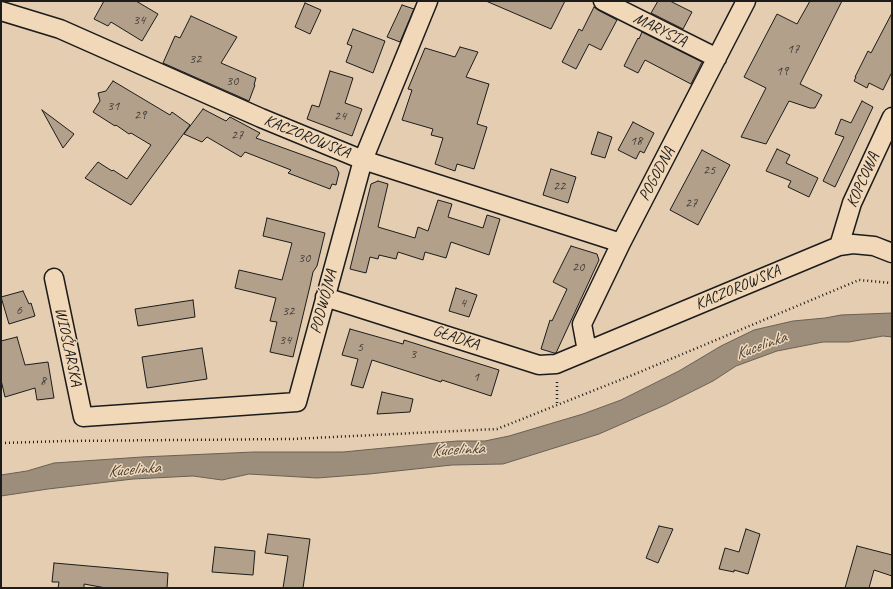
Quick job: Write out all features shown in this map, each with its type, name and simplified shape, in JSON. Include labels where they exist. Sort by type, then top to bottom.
[{"type":"street","name":"PODWÓJNA","points":[[83,417],[297,402],[364,160],[428,1]]},
{"type":"street","name":"MARYSIA","points":[[603,1],[717,58]]},
{"type":"street","name":"POGODNA","points":[[587,351],[582,324],[621,243],[746,1]]},
{"type":"street","name":"KACZOROWSKA","points":[[1,11],[60,29],[261,118],[364,160],[621,243]]},
{"type":"street","name":"KOPCOWA","points":[[839,246],[852,203],[892,117]]},
{"type":"street","name":"KACZOROWSKA","points":[[587,351],[839,246],[853,244],[874,246],[892,253]]},
{"type":"street","name":"WIOŚLARSKA","points":[[54,278],[83,417]]},
{"type":"street","name":"GŁADKA","points":[[325,297],[539,365],[556,364],[587,351]]},
{"type":"path","points":[[1,443],[81,440],[292,440],[497,429],[635,374],[859,280],[892,283]]},
{"type":"path","points":[[556,364],[557,405]]},
{"type":"water","name":"Kucelinka","points":[[892,313],[892,337],[883,336],[849,342],[823,342],[777,351],[736,366],[713,381],[665,405],[599,434],[503,464],[452,465],[317,478],[249,474],[222,480],[193,476],[133,479],[1,496],[1,475],[27,471],[54,463],[254,452],[343,452],[457,441],[485,441],[509,436],[583,414],[621,400],[679,371],[721,346],[754,330],[793,321],[841,315]]},
{"type":"building","points":[[104,1],[136,1],[158,14],[142,41],[111,22],[108,26],[94,19]]},
{"type":"building","points":[[486,1],[565,1],[551,29]]},
{"type":"building","points":[[658,1],[670,1],[692,12],[683,29],[651,13]]},
{"type":"building","points":[[810,1],[842,1],[800,84],[822,95],[815,108],[810,108],[789,101],[766,144],[741,137],[766,88],[744,77],[777,14],[797,24]]},
{"type":"building","points":[[305,3],[321,10],[310,34],[295,27]]},
{"type":"building","points":[[402,5],[414,9],[400,42],[387,37]]},
{"type":"building","points":[[594,7],[617,20],[601,50],[589,44],[576,69],[562,62],[579,29],[582,31]]},
{"type":"building","points":[[892,13],[892,72],[883,90],[869,83],[867,88],[854,81],[855,77],[868,51],[871,53]]},
{"type":"building","points":[[191,16],[237,37],[221,63],[256,78],[249,101],[163,63],[175,36],[180,38]]},
{"type":"building","points":[[353,29],[385,41],[373,73],[346,62],[352,46],[347,44]]},
{"type":"building","points":[[642,32],[702,62],[691,84],[645,60],[638,73],[624,66]]},
{"type":"building","points":[[460,47],[478,52],[466,77],[489,84],[477,124],[487,127],[474,169],[457,164],[455,171],[435,164],[443,138],[431,135],[433,129],[402,120],[412,90],[408,89],[425,48],[455,57]]},
{"type":"building","points":[[330,71],[353,78],[345,103],[362,109],[352,136],[307,119],[312,105],[319,107]]},
{"type":"building","points":[[113,81],[170,115],[172,112],[190,125],[131,205],[85,178],[98,162],[127,179],[151,145],[131,133],[129,134],[93,112],[100,101],[98,93],[106,91]]},
{"type":"building","points":[[862,101],[873,107],[835,187],[823,181],[844,137],[835,134],[841,119],[851,123]]},
{"type":"building","points":[[203,109],[226,121],[230,117],[260,133],[256,138],[336,167],[339,173],[336,185],[332,184],[330,189],[288,173],[291,170],[245,152],[241,157],[207,137],[202,142],[184,134]]},
{"type":"building","points":[[42,110],[74,134],[63,148]]},
{"type":"building","points":[[633,122],[654,133],[644,153],[640,151],[636,159],[618,150]]},
{"type":"building","points":[[598,132],[612,137],[605,158],[591,154]]},
{"type":"building","points":[[777,149],[790,155],[786,163],[818,178],[809,197],[788,187],[791,181],[766,171]]},
{"type":"building","points":[[702,150],[730,165],[698,225],[670,210]]},
{"type":"building","points":[[551,169],[576,177],[568,203],[543,195]]},
{"type":"building","points":[[378,181],[388,184],[378,227],[415,238],[418,227],[428,231],[438,200],[452,204],[448,217],[483,228],[487,215],[500,219],[489,255],[451,242],[446,258],[425,252],[423,260],[398,252],[396,259],[379,255],[378,259],[370,257],[366,273],[350,269],[371,184]]},
{"type":"building","points":[[267,218],[325,233],[317,266],[313,272],[293,357],[270,352],[277,322],[270,321],[276,298],[235,288],[239,270],[282,280],[292,243],[263,236]]},
{"type":"building","points":[[571,246],[597,254],[599,260],[556,353],[554,353],[541,349],[550,320],[552,321],[567,289],[553,282]]},
{"type":"building","points":[[456,288],[477,295],[469,317],[449,311]]},
{"type":"building","points":[[23,291],[29,304],[31,303],[35,316],[9,324],[1,297]]},
{"type":"building","points":[[193,300],[195,317],[138,326],[135,309]]},
{"type":"building","points":[[350,329],[403,344],[404,340],[499,370],[491,396],[372,360],[363,388],[351,385],[358,359],[342,355]]},
{"type":"building","points":[[17,337],[25,365],[48,362],[54,398],[37,400],[35,388],[5,397],[1,380],[1,341]]},
{"type":"building","points":[[202,348],[207,379],[147,388],[142,357]]},
{"type":"building","points":[[382,392],[413,399],[410,412],[377,414]]},
{"type":"building","points":[[659,526],[673,529],[658,563],[646,558]]},
{"type":"building","points":[[746,529],[760,534],[748,574],[734,570],[734,572],[719,569],[725,548],[739,552]]},
{"type":"building","points":[[268,534],[310,539],[303,588],[283,588],[288,556],[265,553]]},
{"type":"building","points":[[857,546],[892,555],[892,576],[874,570],[869,588],[845,588]]},
{"type":"building","points":[[215,547],[255,551],[253,575],[212,572]]},
{"type":"building","points":[[54,563],[168,573],[167,588],[106,588],[84,584],[84,588],[58,588],[59,582],[52,582]]}]
